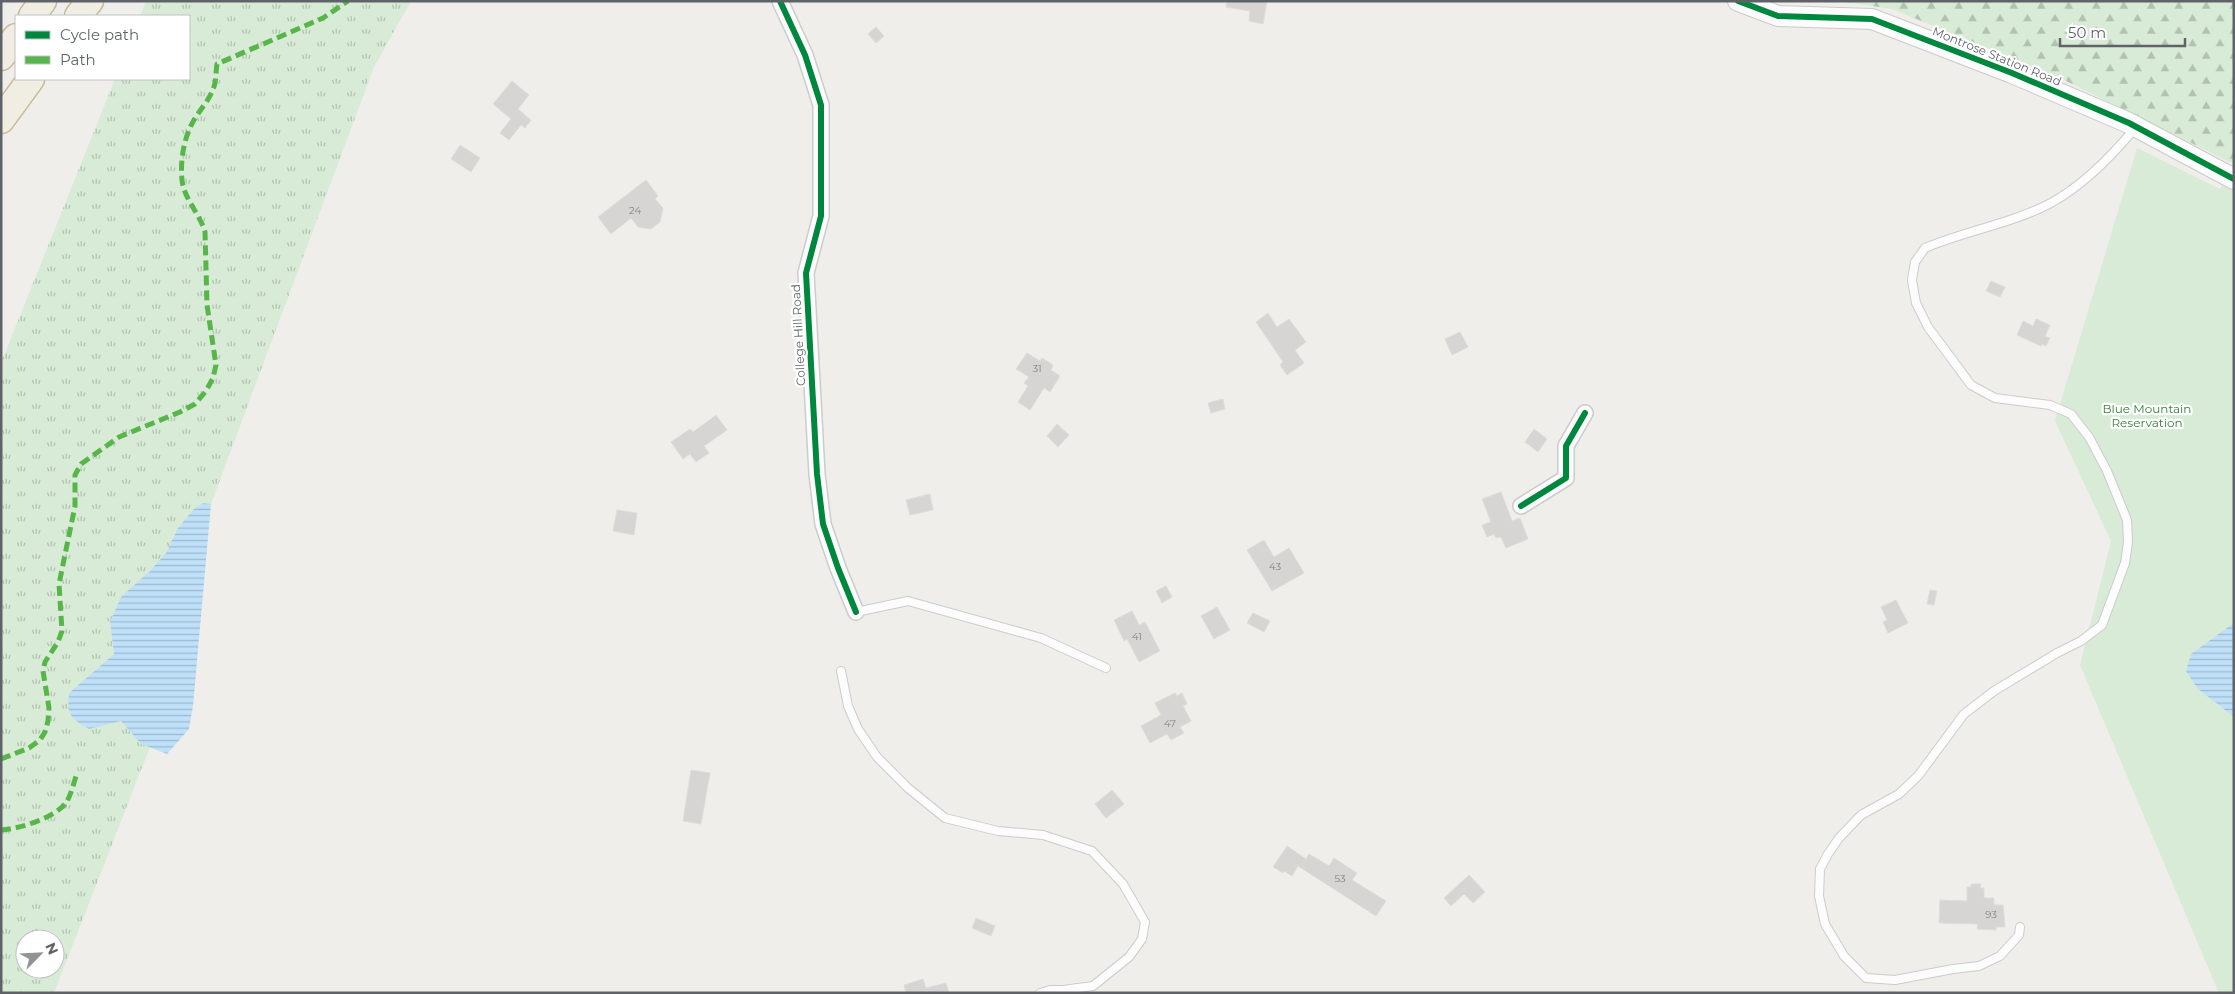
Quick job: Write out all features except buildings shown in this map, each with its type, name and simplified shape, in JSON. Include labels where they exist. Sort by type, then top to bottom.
[{"type":"highway","points":[[33,15],[43,1]]},
{"type":"highway","points":[[79,15],[90,1]]},
{"type":"highway","points":[[1,57],[15,38]]},
{"type":"highway","points":[[1,120],[30,80]]},
{"type":"street","name":"College Hill Road","points":[[780,1],[805,55],[821,105],[821,216],[806,273],[817,474],[823,524],[856,612]]},
{"type":"street","name":"Montrose Station Road","points":[[1738,1],[1778,16],[1872,19],[2012,73],[2136,126],[2234,179]]},
{"type":"street","points":[[1521,506],[1566,478],[1566,446],[1585,414]]},
{"type":"lane","points":[[2020,926],[2020,935],[2000,956],[1979,966],[1895,980],[1866,978],[1844,956],[1825,924],[1819,896],[1820,869],[1839,838],[1861,815],[1899,794],[1918,776],[1964,714],[1994,691],[2057,652],[2081,641],[2102,625],[2125,563],[2128,542],[2128,520],[2108,471],[2088,437],[2071,414],[2050,404],[1995,398],[1971,384],[1928,327],[1916,303],[1912,280],[1915,262],[1925,248],[2050,204],[2093,173],[2120,146],[2136,126]]},
{"type":"lane","points":[[856,612],[908,601],[1041,638],[1106,668]]},
{"type":"lane","points":[[841,671],[848,706],[858,729],[877,757],[908,788],[945,818],[998,831],[1043,835],[1092,851],[1123,884],[1145,922],[1142,939],[1129,957],[1093,986],[1050,990],[1040,993]]},
{"type":"green space","points":[[146,1],[411,1],[374,67],[211,504],[203,503],[178,528],[166,553],[110,622],[114,654],[69,693],[89,728],[121,721],[141,744],[150,747],[65,965],[65,929],[15,929],[15,979],[59,979],[54,993],[1,993],[1,363],[115,80],[190,80],[190,15],[140,15]]},
{"type":"green space","points":[[1839,1],[2234,1],[2234,164],[2064,80],[1892,9]]},
{"type":"green space","name":"Blue Mountain Reservation","points":[[2137,148],[2220,189],[2234,168],[2234,993],[2219,993],[2080,665],[2111,541],[2055,421]]},
{"type":"water","points":[[203,503],[211,504],[193,706],[189,729],[167,754],[141,744],[121,721],[89,729],[71,715],[69,711],[69,693],[114,654],[110,622],[121,597],[150,571],[166,553],[178,528],[193,510]]},
{"type":"water","points":[[2234,623],[2234,717],[2197,688],[2186,671],[2191,654]]},
{"type":"marked path","points":[[1,759],[29,748],[40,740],[45,732],[48,721],[49,708],[43,671],[45,662],[58,642],[62,631],[59,584],[75,506],[75,475],[81,464],[119,437],[195,404],[206,391],[213,378],[216,365],[207,305],[205,232],[183,187],[182,165],[185,141],[214,88],[217,64],[323,18],[348,1]]},
{"type":"marked path","points":[[1,830],[36,822],[60,808],[68,800],[77,773]]},
{"type":"cycle path","points":[[780,1],[805,55],[821,105],[821,216],[806,273],[817,474],[823,524],[856,612]]},
{"type":"cycle path","points":[[1738,1],[1778,16],[1872,19],[2012,73],[2129,123],[2234,179]]},
{"type":"cycle path","points":[[1521,506],[1566,478],[1566,446],[1585,413]]}]
